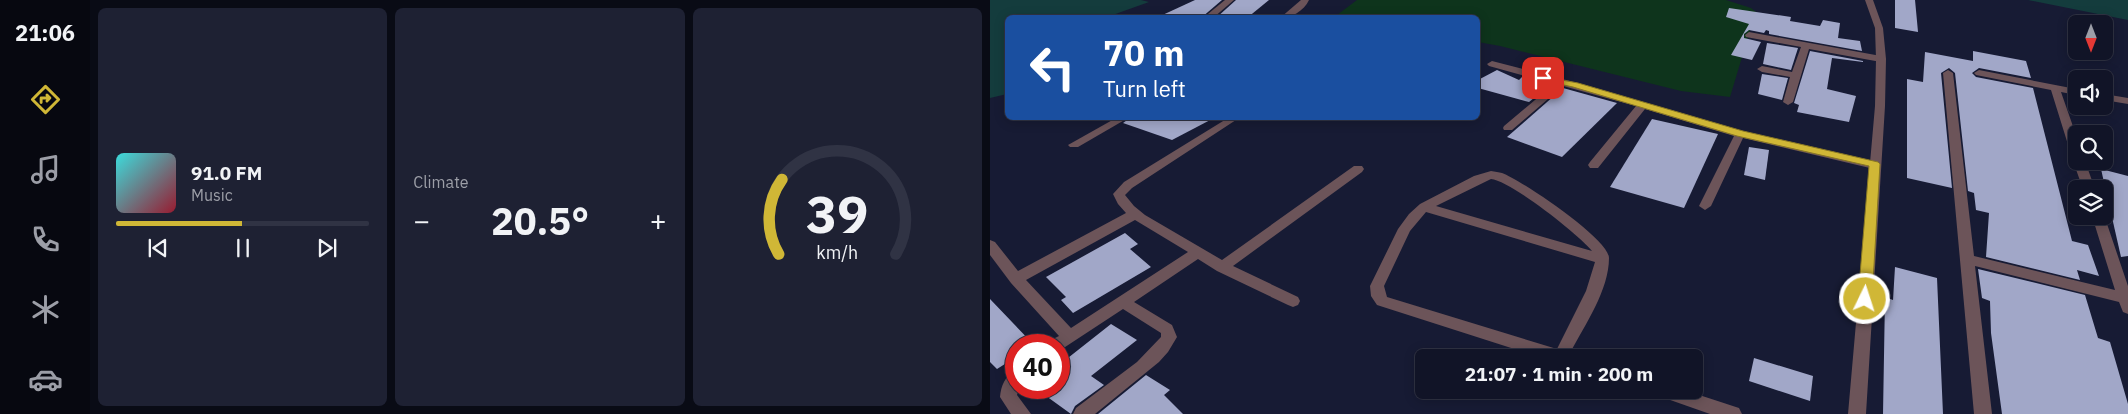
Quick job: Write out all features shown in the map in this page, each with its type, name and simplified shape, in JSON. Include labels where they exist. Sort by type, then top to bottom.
[{"type":"street","points":[[1206,15],[1230,0]]},
{"type":"street","points":[[1288,15],[1304,3],[1305,0]]},
{"type":"street","points":[[1857,414],[1874,164],[1880,106],[1881,59],[1879,28],[1869,0]]},
{"type":"street","points":[[1210,15],[1214,11]]},
{"type":"street","points":[[1749,35],[1805,47],[1881,59]]},
{"type":"street","points":[[1788,102],[1805,47]]},
{"type":"street","points":[[1492,64],[1560,83],[1575,85],[1740,134],[1874,164]]},
{"type":"street","points":[[1762,69],[1795,75]]},
{"type":"street","points":[[1948,73],[1983,414]]},
{"type":"street","points":[[1979,73],[2068,90]]},
{"type":"street","points":[[1508,128],[1560,83]]},
{"type":"street","points":[[2055,88],[2068,128]]},
{"type":"street","points":[[2113,98],[2128,101]]},
{"type":"street","points":[[1594,166],[1642,106]]},
{"type":"street","points":[[1074,145],[1119,120]]},
{"type":"street","points":[[1231,120],[1122,190],[1119,198],[1135,214],[1222,267],[1293,301]]},
{"type":"street","points":[[1705,206],[1740,134]]},
{"type":"street","points":[[1222,267],[1358,169]]},
{"type":"street","points":[[1537,349],[1382,301],[1378,296],[1377,286],[1404,229],[1424,207],[1478,178],[1491,175],[1499,176],[1514,184],[1580,230],[1596,245],[1603,259],[1600,272],[1567,349]]},
{"type":"street","points":[[1424,207],[1603,259]]},
{"type":"street","points":[[1016,279],[1135,214]]},
{"type":"street","points":[[2101,225],[2127,302]]},
{"type":"street","points":[[990,245],[1058,334]]},
{"type":"street","points":[[1070,336],[1198,252]]},
{"type":"street","points":[[1967,259],[2127,302]]},
{"type":"street","points":[[1082,414],[1157,355],[1168,340],[1168,329],[1123,302]]},
{"type":"street","points":[[1010,399],[1022,414]]},
{"type":"street","points":[[1689,399],[1733,414]]},
{"type":"shaded area","points":[[990,0],[1141,0],[1149,2],[1113,15],[1005,15],[1005,94],[990,98]]},
{"type":"shaded area","points":[[1357,0],[1726,0],[1751,8],[1760,15],[1752,24],[1730,97],[1681,91],[1480,42],[1480,15],[1337,15]]},
{"type":"shaded area","points":[[2028,0],[2128,0],[2128,20],[2113,17],[2113,15],[2103,15]]},
{"type":"building","points":[[1195,0],[1222,0],[1204,15],[1162,15]]},
{"type":"building","points":[[1236,0],[1269,0],[1251,15],[1219,15]]},
{"type":"building","points":[[1895,0],[1915,0],[1918,32],[1895,28]]},
{"type":"building","points":[[1729,8],[1791,17],[1790,21],[1820,26],[1823,20],[1840,23],[1838,38],[1860,41],[1862,51],[1769,34],[1769,31],[1766,30],[1764,33],[1749,30],[1744,34],[1744,38],[1761,42],[1752,60],[1731,55],[1749,24],[1726,17]]},
{"type":"building","points":[[1767,43],[1798,48],[1791,70],[1763,64]]},
{"type":"building","points":[[1810,51],[1863,61],[1832,58],[1827,89],[1856,96],[1849,122],[1797,112],[1799,105],[1794,103]]},
{"type":"building","points":[[1973,51],[2026,61],[2031,78],[1979,68],[1972,73],[1976,77],[2033,88],[2072,241],[2088,245],[2099,276],[2077,270],[2080,280],[1986,257],[1989,213],[1976,210],[1974,193],[1968,191],[1955,73],[1949,68],[1941,73],[1952,188],[1907,178],[1907,79],[1923,82],[1925,52],[1973,61]]},
{"type":"building","points":[[1497,70],[1519,80],[1522,77],[1550,85],[1529,102],[1480,89],[1480,79]]},
{"type":"building","points":[[1762,74],[1788,78],[1782,100],[1758,94]]},
{"type":"building","points":[[1563,88],[1617,103],[1562,157],[1507,137]]},
{"type":"building","points":[[1652,119],[1718,134],[1684,208],[1610,187]]},
{"type":"building","points":[[1127,120],[1210,120],[1172,140],[1123,123]]},
{"type":"building","points":[[1749,147],[1769,150],[1765,180],[1744,175]]},
{"type":"building","points":[[2101,170],[2128,176],[2128,256],[2121,257],[2113,222],[2113,180],[2104,180]]},
{"type":"building","points":[[1125,233],[1138,244],[1130,249],[1151,267],[1073,313],[1061,300],[1066,297],[1046,277]]},
{"type":"building","points":[[1895,267],[1937,278],[1943,414],[1883,414],[1885,297],[1893,300]]},
{"type":"building","points":[[1978,269],[2085,295],[2098,338],[2110,342],[2128,404],[2128,414],[2002,414],[1991,333],[1990,301],[1982,298]]},
{"type":"building","points":[[990,299],[1023,334],[1005,334],[1005,364],[997,369],[990,362]]},
{"type":"building","points":[[1111,324],[1137,340],[1091,376],[1104,385],[1075,406],[1071,414],[1050,399],[1070,399],[1070,356]]},
{"type":"building","points":[[1754,358],[1813,376],[1810,401],[1749,381]]},
{"type":"building","points":[[1146,375],[1170,390],[1164,395],[1183,414],[1098,414]]},
{"type":"route","points":[[1543,78],[1575,85],[1740,134],[1874,164],[1865,299]]}]
